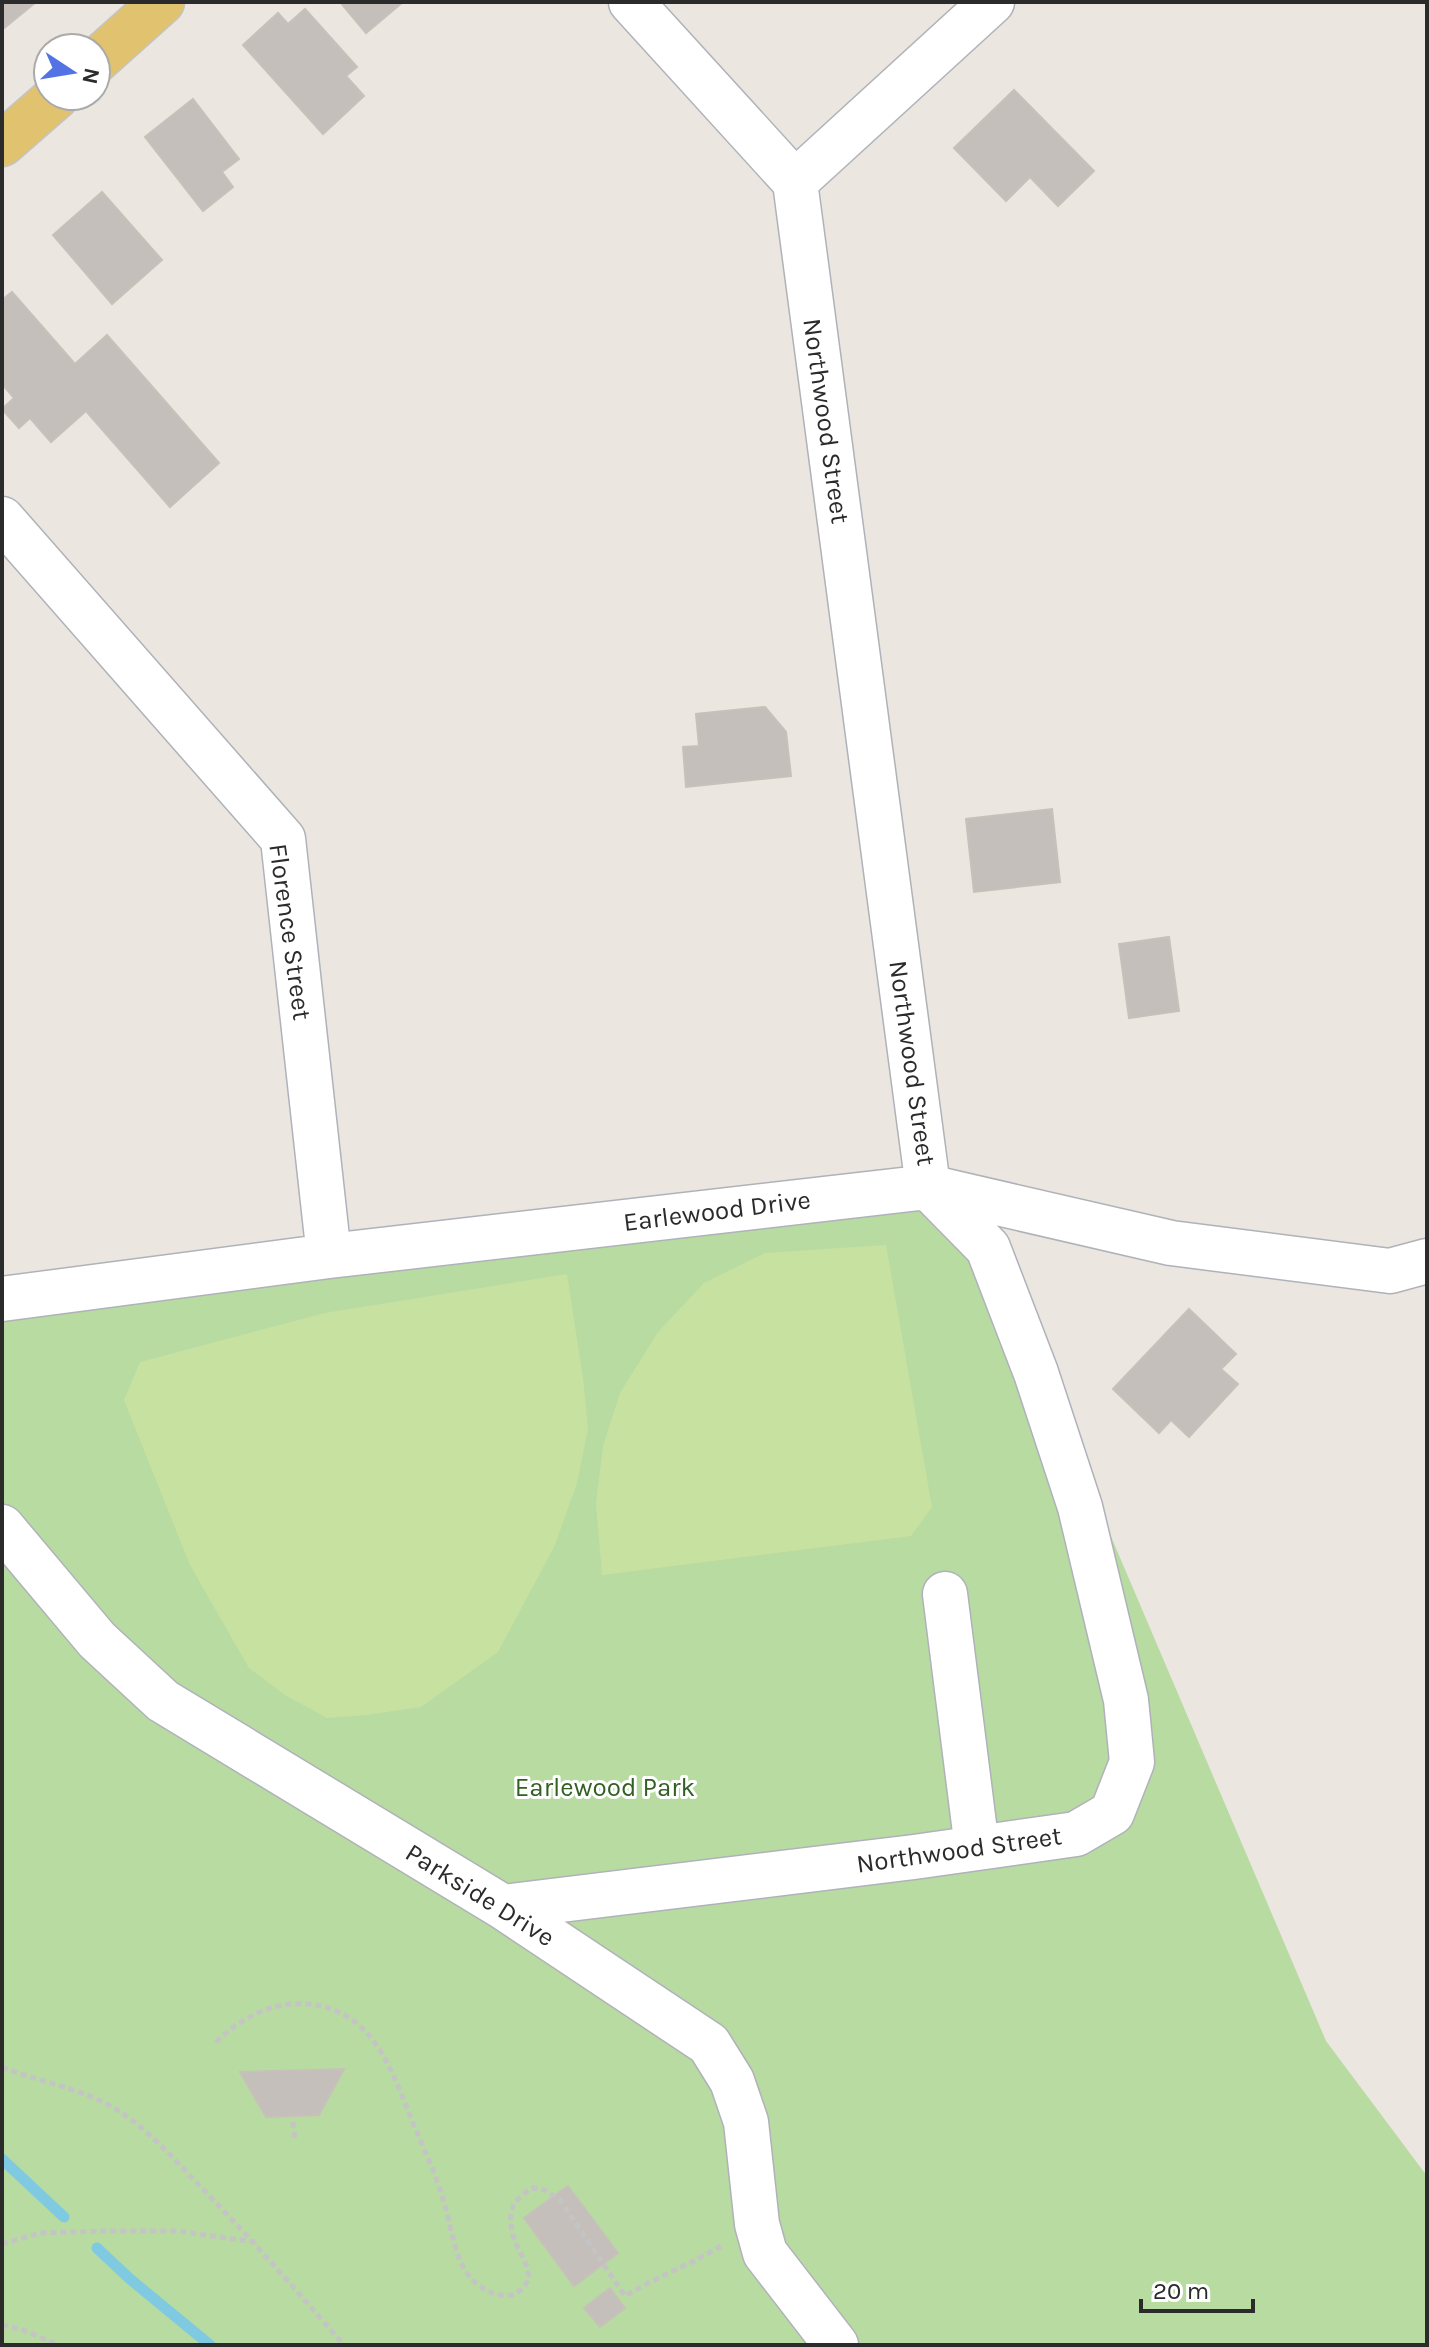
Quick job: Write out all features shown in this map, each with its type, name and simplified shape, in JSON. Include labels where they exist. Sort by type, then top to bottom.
[{"type":"main road","points":[[112,47],[162,2]]},
{"type":"main road","points":[[2,144],[39,112]]},
{"type":"street","points":[[631,2],[795,182],[992,2]]},
{"type":"street","name":"Northwood Street","points":[[503,1907],[1076,1834],[1112,1813],[1132,1762],[1126,1700],[1080,1507],[1036,1373],[988,1248],[928,1187],[795,182]]},
{"type":"street","name":"Florence Street","points":[[2,519],[283,839],[329,1256]]},
{"type":"street","name":"Earlewood Drive","points":[[2,1299],[329,1256],[928,1187],[1171,1243],[1390,1271],[1427,1261]]},
{"type":"street","name":"Parkside Drive","points":[[2,1527],[97,1640],[163,1701],[503,1907],[709,2044],[732,2081],[746,2122],[757,2224],[765,2253],[836,2345]]},
{"type":"street","points":[[945,1594],[977,1848]]},
{"type":"path","points":[[216,2042],[246,2018],[279,2005],[295,2003],[332,2010],[360,2025],[386,2058],[435,2177],[468,2275],[481,2288],[495,2293],[510,2295],[519,2292],[527,2283],[527,2265],[515,2242],[511,2223],[512,2208],[532,2188],[545,2190],[560,2200],[625,2296],[697,2260],[757,2224]]},
{"type":"path","points":[[2,2067],[64,2085],[106,2104],[135,2122],[255,2242],[344,2345]]},
{"type":"path","points":[[293,2122],[295,2142]]},
{"type":"path","points":[[2,2244],[40,2233],[104,2231],[178,2231],[255,2242]]},
{"type":"path","points":[[2,2325],[58,2345]]},
{"type":"green space","name":"Earlewood Park","points":[[928,1187],[988,1248],[1326,2041],[1427,2176],[1427,2345],[2,2345],[2,1299]]},
{"type":"green space","points":[[886,1245],[932,1507],[911,1536],[602,1575],[596,1503],[603,1446],[620,1393],[658,1332],[704,1283],[765,1253]]},
{"type":"green space","points":[[567,1274],[588,1429],[577,1483],[555,1545],[498,1652],[421,1707],[327,1718],[285,1695],[249,1668],[190,1565],[124,1400],[140,1362],[325,1313]]},
{"type":"building","points":[[2,2],[36,2],[2,30]]},
{"type":"building","points":[[340,2],[403,2],[366,33]]},
{"type":"building","points":[[305,9],[357,67],[346,76],[364,96],[323,134],[243,45],[278,13],[288,24]]},
{"type":"building","points":[[1014,90],[1094,171],[1058,206],[1030,177],[1006,201],[954,148]]},
{"type":"building","points":[[193,99],[239,159],[222,172],[233,187],[203,211],[145,137]]},
{"type":"building","points":[[102,192],[162,260],[112,304],[53,235]]},
{"type":"building","points":[[12,292],[75,364],[107,335],[219,463],[170,507],[86,411],[51,442],[30,418],[19,428],[2,409],[14,398],[2,384],[2,300]]},
{"type":"building","points":[[765,707],[786,732],[791,776],[686,787],[683,747],[699,746],[696,714]]},
{"type":"building","points":[[1052,809],[1060,882],[974,892],[966,819]]},
{"type":"building","points":[[1169,937],[1179,1011],[1129,1018],[1119,944]]},
{"type":"building","points":[[1189,1309],[1236,1354],[1221,1369],[1238,1384],[1189,1437],[1171,1420],[1159,1433],[1113,1389]]},
{"type":"building","points":[[344,2069],[319,2115],[266,2117],[240,2072]]},
{"type":"building","points":[[568,2186],[618,2253],[574,2286],[524,2218]]},
{"type":"building","points":[[610,2288],[625,2308],[600,2327],[584,2308]]},
{"type":"waterway","points":[[2,2159],[64,2217]]},
{"type":"waterway","points":[[97,2248],[210,2345]]}]
